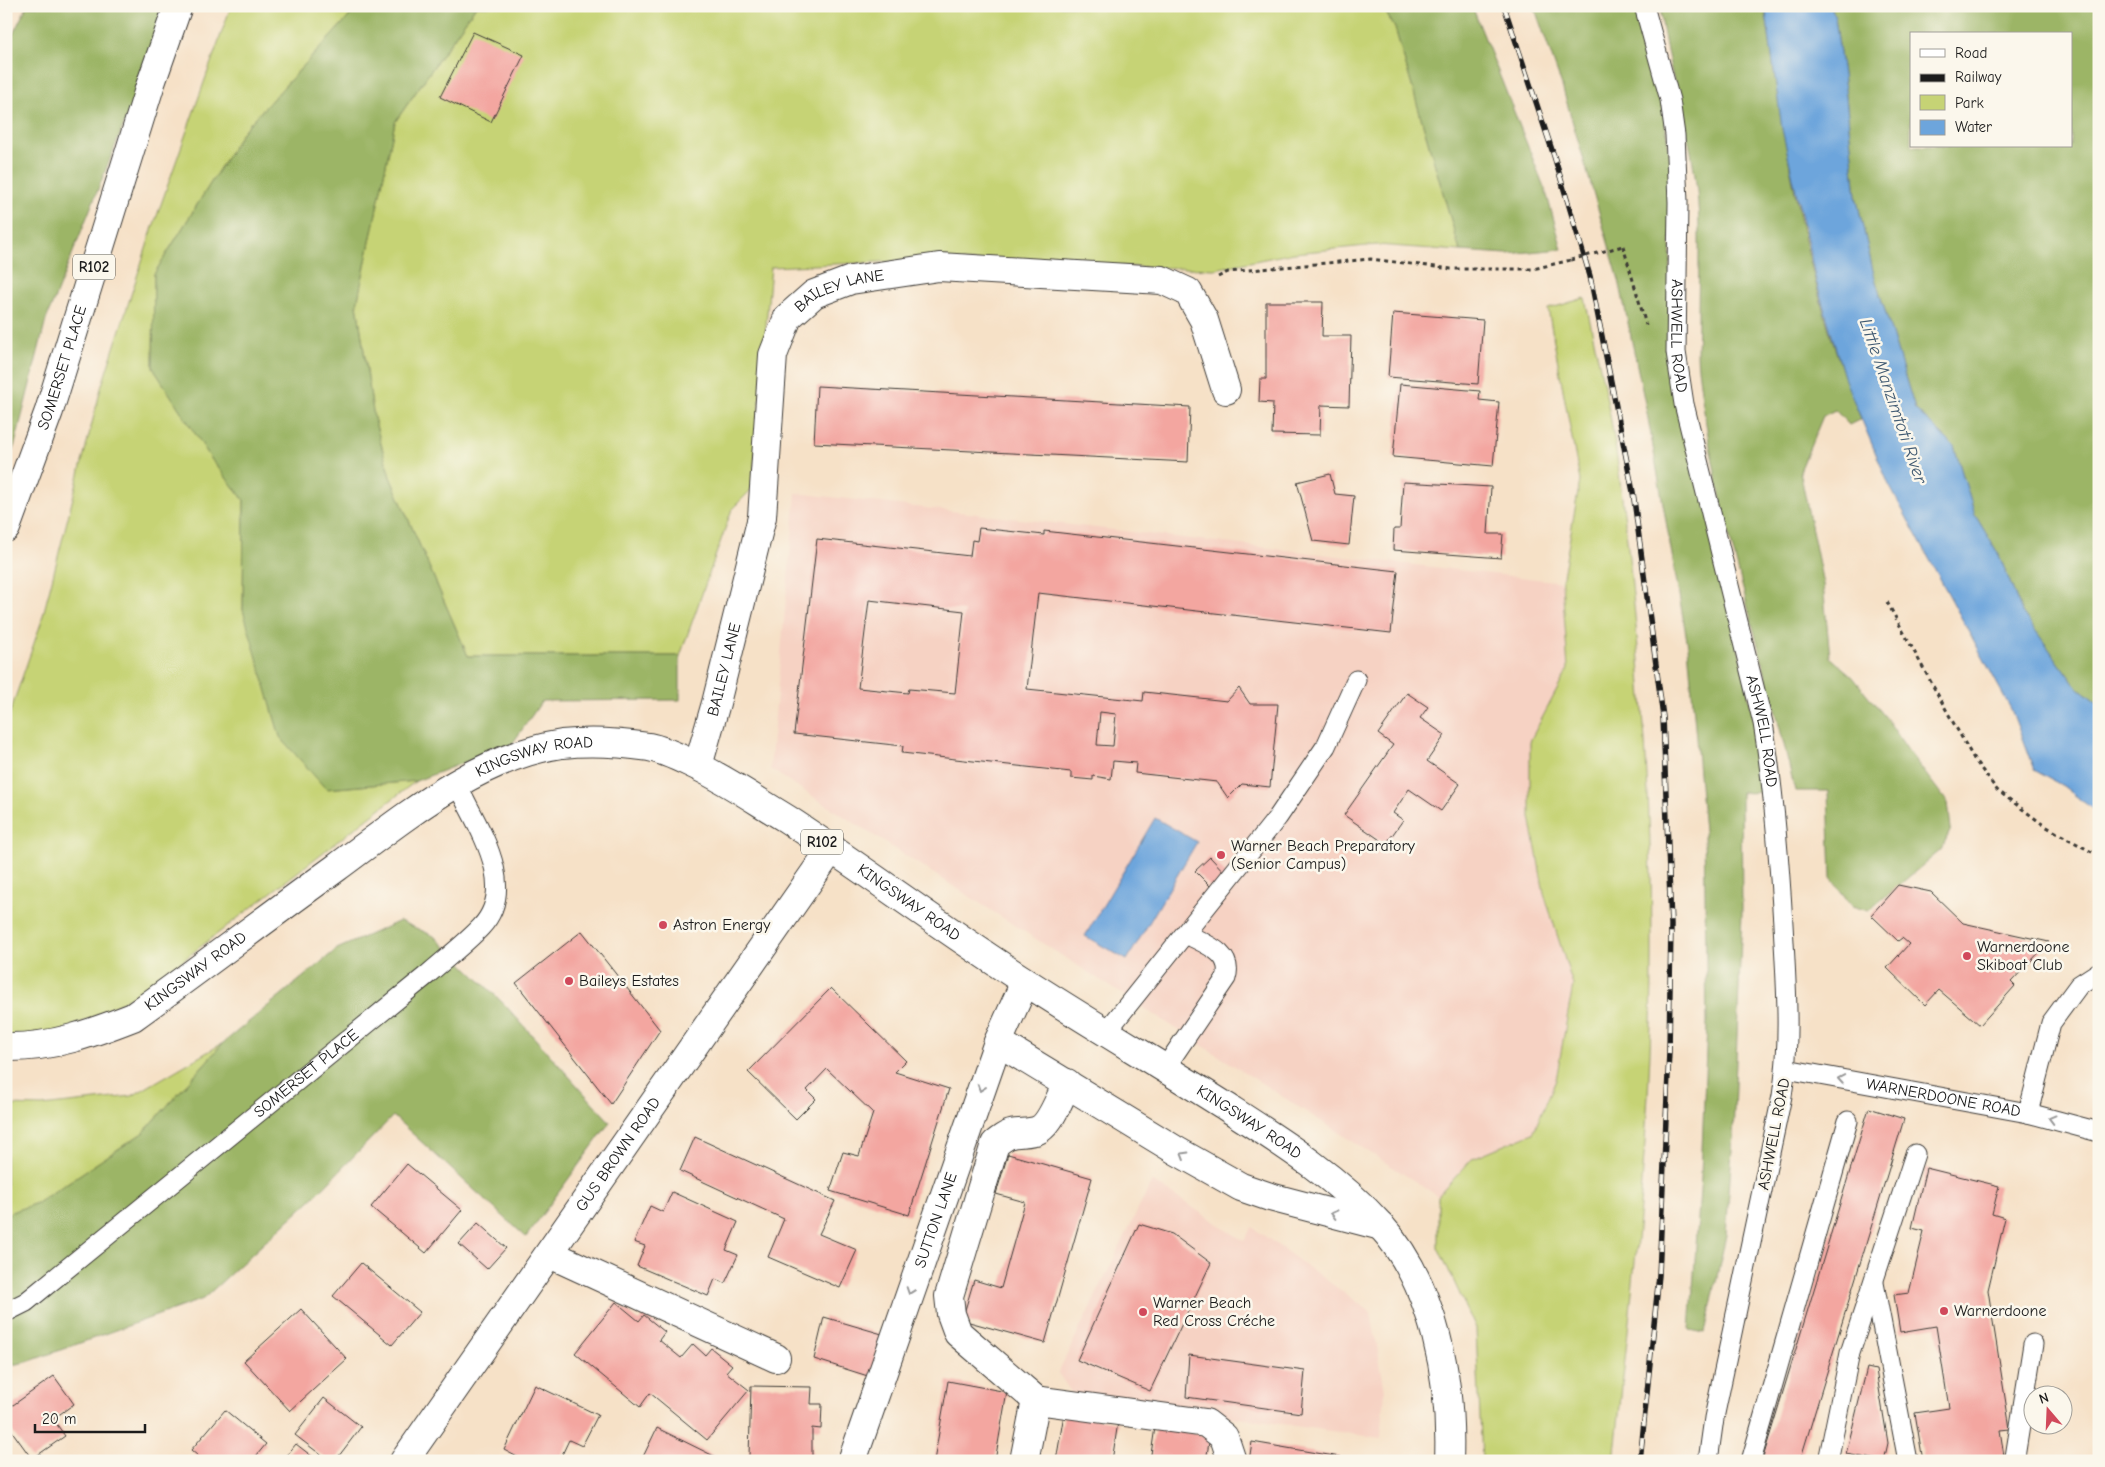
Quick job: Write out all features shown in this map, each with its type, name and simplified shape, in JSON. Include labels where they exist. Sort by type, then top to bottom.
[{"type":"street","name":"SOMERSET PLACE","points":[[6,528],[49,411],[150,86],[178,6]]},
{"type":"street","name":"BAILEY LANE","points":[[698,766],[716,704],[762,517],[773,355],[788,317],[814,294],[851,280],[939,267],[1162,280],[1188,292]]},
{"type":"street","points":[[1188,292],[1204,320],[1226,390]]},
{"type":"street","name":"KINGSWAY ROAD","points":[[6,1047],[49,1045],[83,1037],[133,1017],[415,811],[457,784],[514,757],[563,744],[607,744],[652,748],[698,766],[738,788],[832,848],[1026,982],[1107,1031],[1317,1166],[1382,1226],[1399,1250],[1424,1296],[1438,1340],[1450,1422],[1449,1461]]},
{"type":"street","name":"GUS BROWN ROAD","points":[[404,1461],[832,848]]},
{"type":"street","name":"SUTTON LANE","points":[[852,1461],[998,1042],[1026,982]]},
{"type":"street","points":[[998,1042],[1198,1164],[1241,1187],[1270,1198],[1382,1226]]},
{"type":"street","points":[[1067,1084],[1043,1126],[1036,1131],[1008,1133],[995,1144],[950,1296],[951,1314],[958,1333],[1036,1400],[1206,1423],[1224,1436],[1232,1461]]},
{"type":"street","points":[[550,1254],[776,1358]]},
{"type":"street","points":[[1024,1461],[1036,1400]]},
{"type":"lane","name":"ASHWELL ROAD","points":[[1644,6],[1670,100],[1675,136],[1678,202],[1676,352],[1684,404],[1763,723],[1772,772],[1786,972],[1786,1069],[1746,1272],[1714,1418],[1708,1461]]},
{"type":"lane","points":[[1107,1031],[1278,817],[1326,746],[1356,680]]},
{"type":"lane","name":"SOMERSET PLACE","points":[[6,1312],[34,1295],[419,981],[482,926],[492,911],[498,889],[495,865],[457,784]]},
{"type":"lane","points":[[1165,1068],[1226,978],[1230,968],[1226,960],[1186,934]]},
{"type":"lane","points":[[2028,1113],[2051,1023],[2079,984],[2099,972]]},
{"type":"lane","name":"WARNERDOONE ROAD","points":[[1786,1069],[2028,1113],[2099,1132]]},
{"type":"lane","points":[[1751,1461],[1848,1121]]},
{"type":"lane","points":[[1828,1461],[1850,1353],[1915,1154]]},
{"type":"lane","points":[[1874,1282],[1908,1461]]},
{"type":"lane","points":[[2013,1461],[2016,1457],[2033,1344]]},
{"type":"path","points":[[1188,292],[1228,272],[1371,259],[1452,269],[1532,269],[1623,246],[1648,333]]},
{"type":"path","points":[[1887,602],[1974,759],[1997,790],[2045,826],[2099,856]]},
{"type":"shaded area","name":"Warner Beach Preparatory (Senior Campus)","points":[[796,493],[1562,582],[1568,670],[1530,741],[1530,816],[1544,893],[1573,985],[1556,1080],[1533,1133],[1473,1158],[1438,1196],[770,769]]},
{"type":"shaded area","points":[[1152,1181],[1244,1241],[1252,1227],[1371,1312],[1385,1391],[1381,1438],[1073,1395],[1058,1373]]},
{"type":"green space","points":[[27,6],[166,6],[130,109],[46,320],[15,444],[6,467],[6,48]]},
{"type":"green space","points":[[231,6],[359,6],[243,131],[154,274],[153,367],[212,460],[244,500],[243,610],[326,789],[416,781],[156,981],[119,1004],[62,1032],[6,1037],[6,724],[41,623],[101,388],[153,227]]},
{"type":"green space","points":[[359,6],[476,6],[395,122],[357,304],[374,418],[390,477],[468,656],[680,656],[680,700],[542,701],[512,744],[416,781],[326,789],[280,737],[243,610],[244,500],[212,460],[153,368],[154,274],[243,131]]},
{"type":"green space","points":[[476,6],[1382,6],[1395,28],[1460,251],[1377,245],[1294,253],[1215,269],[922,260],[771,267],[752,489],[732,509],[680,656],[468,656],[390,477],[374,418],[357,304],[395,122]]},
{"type":"green space","points":[[1382,6],[1472,6],[1546,192],[1562,249],[1507,254],[1460,251],[1395,28]]},
{"type":"green space","points":[[1534,6],[1637,6],[1662,101],[1671,166],[1670,324],[1769,792],[1741,793],[1742,912],[1733,1136],[1726,1235],[1705,1333],[1690,1330],[1701,1176],[1707,1024],[1704,831],[1688,646],[1647,413],[1619,280],[1562,86]]},
{"type":"green space","points":[[1660,6],[1765,6],[1789,164],[1812,268],[1842,370],[1861,419],[1849,425],[1835,410],[1823,416],[1800,471],[1823,584],[1830,657],[1852,676],[1887,719],[1909,752],[1948,803],[1951,829],[1941,850],[1868,911],[1852,906],[1831,878],[1828,791],[1795,791],[1728,529],[1716,476],[1697,362],[1699,229],[1695,175],[1687,133],[1666,48]]},
{"type":"green space","points":[[1831,6],[2099,6],[2099,704],[2075,685],[2022,612],[1999,555],[1975,515],[1954,446],[1915,409],[1874,275],[1856,196],[1846,96],[1835,17]]},
{"type":"green space","points":[[1585,298],[1618,465],[1638,649],[1647,772],[1652,957],[1651,1020],[1649,1083],[1640,1209],[1614,1461],[1482,1461],[1476,1329],[1438,1247],[1438,1196],[1473,1158],[1533,1133],[1556,1080],[1573,985],[1544,893],[1530,816],[1530,741],[1568,669],[1562,582],[1580,481],[1548,309]]},
{"type":"green space","points":[[400,921],[434,936],[504,1004],[610,1122],[526,1237],[393,1116],[314,1197],[203,1299],[27,1362],[6,1366],[6,1214],[37,1203],[144,1132],[223,1043],[337,949]]},
{"type":"green space","points":[[223,1043],[144,1132],[37,1203],[6,1214],[6,1105],[42,1106],[132,1096]]},
{"type":"water","name":"Little Manzimtoti River","points":[[1765,6],[1831,6],[1835,17],[1846,96],[1856,196],[1874,275],[1915,409],[1954,446],[1975,515],[1999,555],[2022,612],[2075,685],[2099,704],[2099,814],[2063,786],[2034,770],[2011,709],[1889,485],[1845,380],[1816,281],[1782,129]]},
{"type":"water","points":[[1155,818],[1197,842],[1127,960],[1085,936]]},
{"type":"building","points":[[473,32],[524,55],[491,122],[440,97]]},
{"type":"building","points":[[1266,302],[1323,302],[1322,336],[1351,336],[1349,406],[1321,405],[1320,435],[1272,434],[1273,403],[1259,402],[1260,379],[1266,379]]},
{"type":"building","points":[[1393,313],[1483,320],[1478,384],[1388,377]]},
{"type":"building","points":[[1400,384],[1480,391],[1479,400],[1499,402],[1493,466],[1393,457]]},
{"type":"building","points":[[817,386],[1190,407],[1188,462],[814,443]]},
{"type":"building","points":[[1330,474],[1335,494],[1354,496],[1349,545],[1313,541],[1297,482]]},
{"type":"building","points":[[1403,482],[1491,487],[1488,534],[1503,534],[1501,558],[1393,550],[1394,529],[1400,529]]},
{"type":"building","points":[[979,528],[1044,535],[1044,531],[1398,571],[1391,633],[1038,593],[1027,689],[1143,701],[1144,692],[1227,701],[1239,688],[1250,704],[1278,704],[1270,787],[1242,784],[1228,798],[1217,782],[1135,773],[1136,763],[1113,761],[1111,779],[1093,776],[1093,780],[1071,778],[1071,772],[902,753],[903,746],[794,734],[817,539],[970,556],[972,540],[977,541]],"holes":[[[869,600],[964,611],[955,693],[909,689],[908,693],[858,688]],[[1100,712],[1116,714],[1113,746],[1097,745]]]},
{"type":"building","points":[[1407,693],[1428,707],[1420,718],[1445,735],[1427,761],[1460,784],[1441,811],[1409,789],[1393,813],[1403,820],[1386,844],[1344,815],[1393,745],[1378,734]]},
{"type":"building","points":[[1210,857],[1228,876],[1214,890],[1195,871]]},
{"type":"building","name":"Warnerdoone Skiboat Club","points":[[1898,885],[1931,892],[1963,923],[2049,942],[2011,982],[2015,986],[1980,1025],[1939,990],[1925,1005],[1887,968],[1909,944],[1902,938],[1898,941],[1871,915]]},
{"type":"building","points":[[582,931],[660,1030],[611,1104],[516,983]]},
{"type":"building","points":[[831,988],[906,1061],[895,1072],[949,1089],[909,1215],[830,1191],[843,1152],[859,1156],[873,1113],[827,1069],[807,1090],[816,1099],[796,1119],[748,1072]]},
{"type":"building","points":[[1869,1108],[1904,1119],[1800,1461],[1762,1461]]},
{"type":"building","points":[[695,1137],[835,1201],[819,1234],[857,1250],[840,1288],[768,1257],[784,1219],[680,1171]]},
{"type":"building","points":[[1008,1154],[1092,1178],[1045,1343],[962,1320],[974,1280],[1001,1288],[1025,1202],[996,1194]]},
{"type":"building","points":[[407,1164],[462,1210],[426,1253],[371,1207]]},
{"type":"building","name":"Warnerdoone","points":[[1926,1168],[1999,1186],[1992,1214],[2005,1218],[1988,1290],[2010,1429],[2000,1430],[2004,1456],[1975,1461],[1923,1461],[1915,1413],[1949,1408],[1936,1326],[1900,1332],[1894,1295],[1909,1293],[1924,1231],[1912,1228]]},
{"type":"building","points":[[672,1192],[738,1222],[726,1250],[738,1255],[725,1283],[715,1279],[708,1296],[637,1266],[645,1246],[634,1242],[650,1206],[663,1212]]},
{"type":"building","points":[[478,1223],[506,1248],[487,1269],[459,1244]]},
{"type":"building","name":"Warner Beach Red Cross Créche","points":[[1139,1224],[1172,1234],[1211,1263],[1150,1391],[1077,1360]]},
{"type":"building","points":[[361,1263],[420,1312],[392,1345],[333,1296]]},
{"type":"building","points":[[616,1302],[639,1321],[644,1315],[665,1332],[659,1340],[681,1358],[693,1344],[705,1355],[711,1348],[732,1365],[726,1372],[749,1390],[707,1440],[650,1393],[640,1407],[575,1353]]},
{"type":"building","points":[[301,1309],[347,1359],[290,1411],[244,1361]]},
{"type":"building","points":[[824,1317],[882,1334],[871,1377],[814,1359]]},
{"type":"building","points":[[1189,1355],[1305,1371],[1301,1413],[1186,1397]]},
{"type":"building","points":[[1867,1368],[1876,1370],[1888,1443],[1884,1461],[1846,1454]]},
{"type":"building","points":[[54,1376],[74,1404],[53,1419],[65,1436],[32,1459],[6,1423],[6,1410]]},
{"type":"building","points":[[948,1381],[1007,1392],[995,1461],[934,1461]]},
{"type":"building","points":[[535,1385],[598,1415],[582,1446],[569,1440],[559,1461],[525,1461],[504,1450]]},
{"type":"building","points":[[751,1386],[812,1387],[811,1404],[822,1404],[821,1429],[812,1428],[812,1458],[749,1457]]},
{"type":"building","points":[[324,1398],[361,1427],[335,1461],[329,1461],[295,1435]]},
{"type":"building","points":[[225,1410],[266,1444],[252,1461],[204,1461],[191,1450]]},
{"type":"building","points":[[1064,1414],[1118,1422],[1112,1461],[1056,1461]]},
{"type":"building","points":[[1155,1427],[1210,1436],[1206,1461],[1150,1461]]},
{"type":"building","points":[[657,1428],[724,1461],[641,1461]]},
{"type":"building","points":[[1252,1442],[1340,1457],[1340,1461],[1249,1461]]},
{"type":"building","points":[[296,1444],[318,1461],[282,1461]]},
{"type":"railway","points":[[1504,6],[1554,156],[1590,276],[1633,492],[1663,717],[1671,925],[1669,1052],[1659,1275],[1640,1461]]},
{"type":"place","name":"Warner Beach Preparatory (Senior Campus)","points":[[1221,855]]},
{"type":"place","name":"Astron Energy","points":[[663,925]]},
{"type":"place","name":"Warnerdoone Skiboat Club","points":[[1967,956]]},
{"type":"place","name":"Baileys Estates","points":[[569,981]]},
{"type":"place","name":"Warnerdoone","points":[[1944,1311]]},
{"type":"place","name":"Warner Beach Red Cross Créche","points":[[1143,1312]]}]
